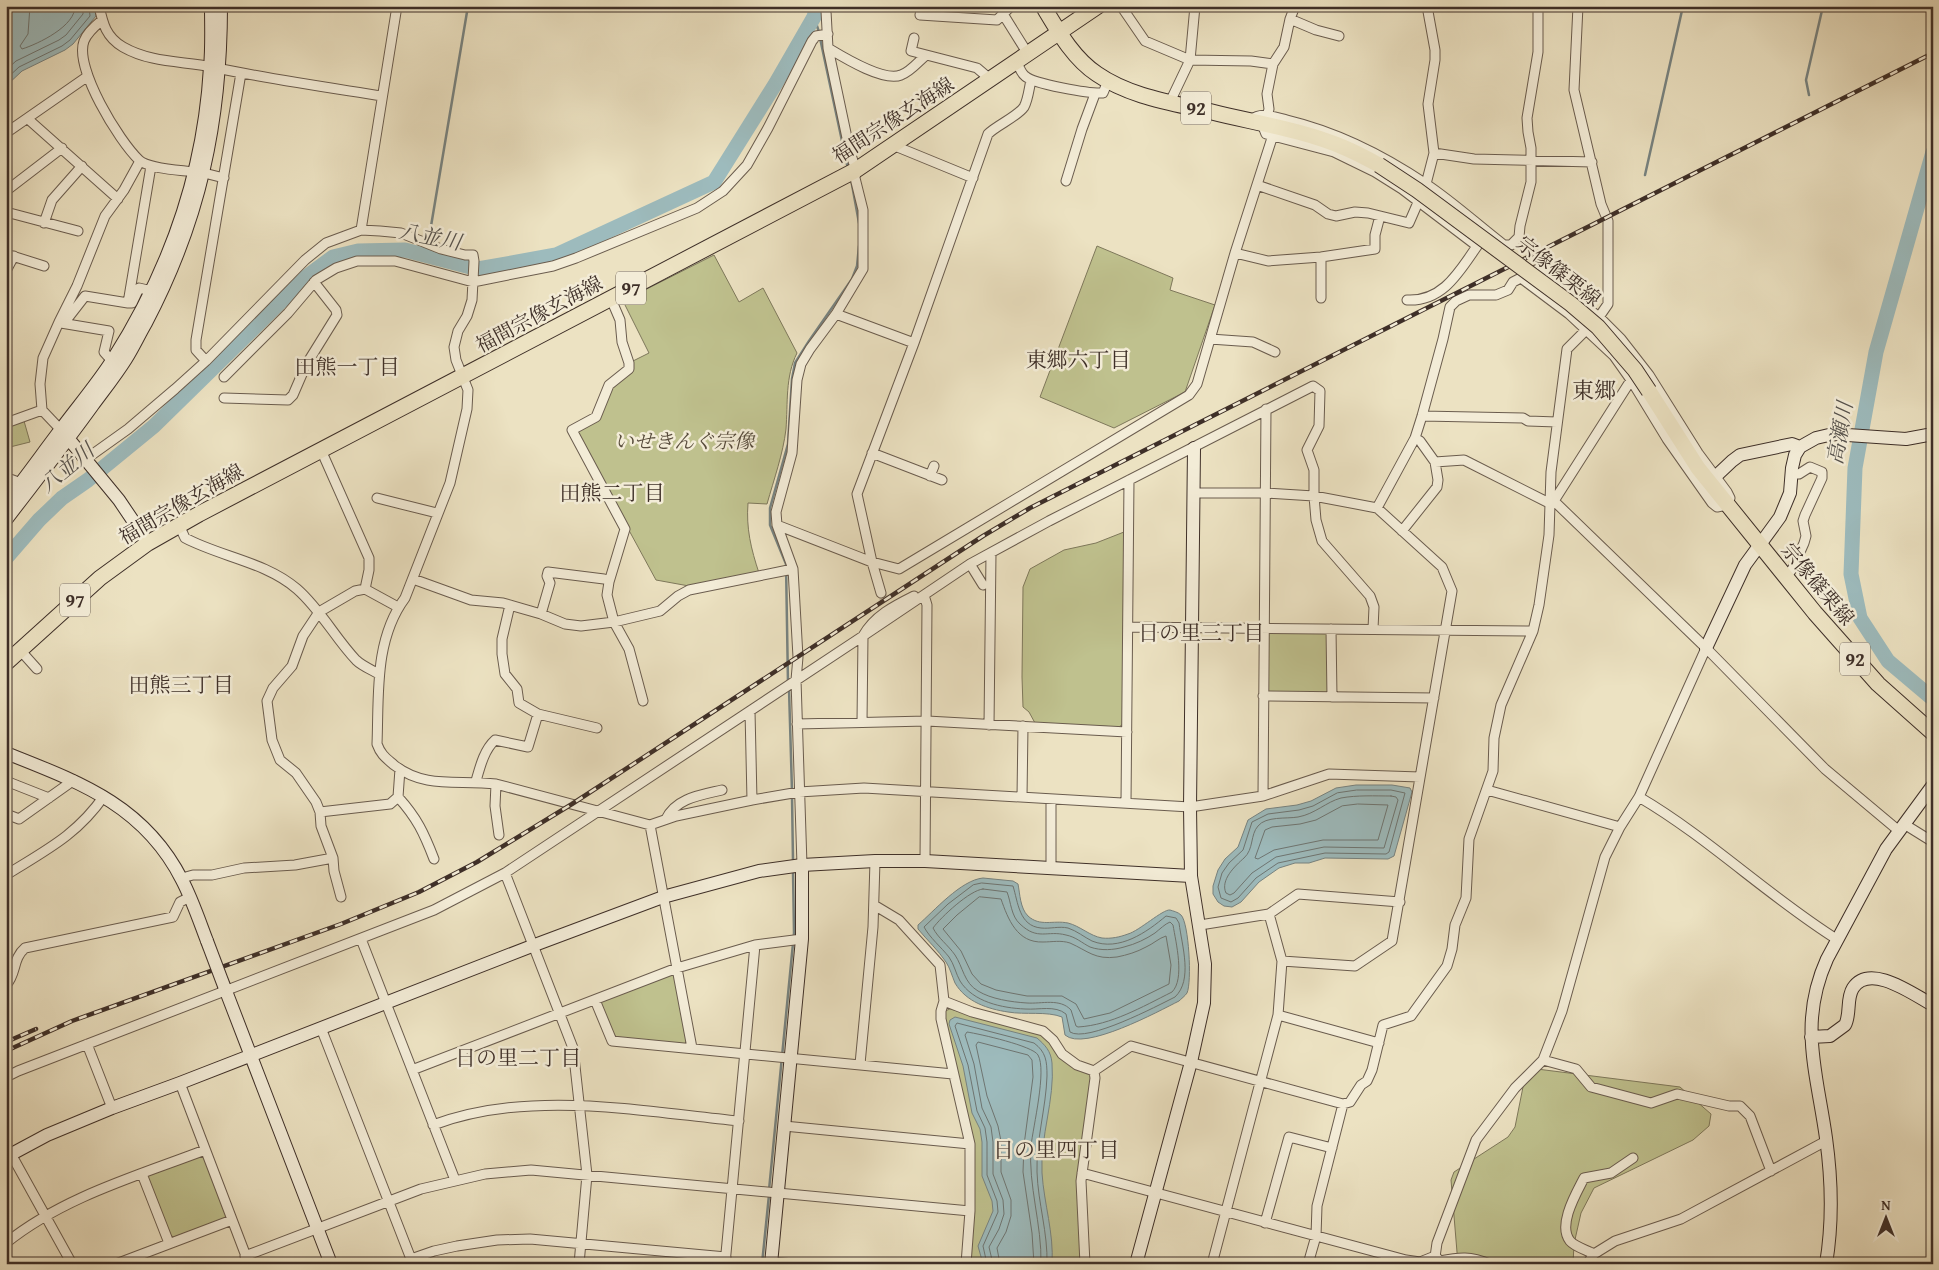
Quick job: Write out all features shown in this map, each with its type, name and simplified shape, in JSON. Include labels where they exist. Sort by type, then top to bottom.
[{"type":"main road","name":"宗像篠栗線","points":[[1042,6],[1059,33],[1087,66],[1108,81],[1136,93],[1268,125],[1317,138],[1345,148],[1379,165],[1418,190],[1571,304],[1598,327],[1620,351],[1648,390],[1698,468],[1760,546],[1849,652],[1902,706],[1933,733]]},
{"type":"main road","name":"福間宗像玄海線","points":[[6,663],[100,578],[148,543],[321,450],[856,170],[895,146],[1098,6]]},
{"type":"street","points":[[100,6],[101,21],[106,33],[122,46],[149,59],[382,96]]},
{"type":"street","points":[[211,6],[215,68]]},
{"type":"street","points":[[6,502],[126,360],[173,267],[194,210],[204,126],[215,68],[221,6]]},
{"type":"street","points":[[361,230],[397,6]]},
{"type":"street","points":[[794,1264],[771,1263],[791,1058],[797,865],[794,793],[797,724],[791,684],[798,657],[793,568],[777,525],[776,512],[792,453],[797,380],[801,364],[836,314],[863,269],[863,210],[855,178],[856,170],[850,152],[828,48],[826,12],[828,6]]},
{"type":"street","points":[[922,6],[920,15],[998,20],[1011,6]]},
{"type":"street","points":[[1121,6],[1145,41],[1190,60],[1251,61],[1273,64]]},
{"type":"street","points":[[1170,102],[1190,60],[1195,6]]},
{"type":"street","points":[[777,525],[872,562],[899,569],[1189,395],[1197,384],[1235,252],[1257,185],[1268,125],[1267,94],[1273,64],[1284,47],[1290,19],[1296,6]]},
{"type":"street","points":[[1257,185],[1315,205],[1328,214],[1336,216],[1354,212],[1409,223],[1426,184],[1434,153],[1428,104],[1435,50],[1426,6]]},
{"type":"street","points":[[1268,125],[1324,131],[1358,144],[1426,184],[1504,244],[1511,245],[1519,237],[1531,182],[1532,161],[1527,118],[1538,52],[1538,6]]},
{"type":"street","points":[[1094,1071],[1131,1046],[1344,1104],[1350,1102],[1361,1085],[1367,1081],[1372,1070],[1383,1025],[1411,1016],[1447,966],[1452,949],[1455,925],[1466,898],[1469,839],[1493,771],[1494,738],[1501,705],[1533,631],[1540,605],[1552,504],[1551,472],[1567,349],[1599,317],[1608,304],[1608,221],[1601,204],[1574,90],[1578,6]]},
{"type":"street","points":[[1003,14],[1022,58],[1023,75],[1031,80],[1095,94],[1103,93],[1108,81]]},
{"type":"street","points":[[1290,19],[1316,30],[1339,36]]},
{"type":"street","points":[[101,21],[94,26],[84,40],[83,49],[88,76],[95,97],[119,134],[140,160],[151,166],[224,178]]},
{"type":"street","points":[[224,377],[288,313],[314,282],[336,268],[357,261],[395,261],[474,280],[553,266],[697,208],[714,198],[747,165],[812,41],[816,36],[828,34]]},
{"type":"street","points":[[914,38],[912,51],[925,56],[977,68],[991,80]]},
{"type":"street","points":[[828,48],[861,67],[888,75],[900,76],[925,56]]},
{"type":"street","points":[[206,361],[196,350],[196,340],[241,73]]},
{"type":"street","points":[[6,133],[88,76]]},
{"type":"street","points":[[881,593],[857,494],[914,343],[988,134],[1021,111],[1031,80]]},
{"type":"street","points":[[1066,181],[1095,94]]},
{"type":"street","points":[[28,119],[118,199]]},
{"type":"street","points":[[1268,125],[1334,152],[1387,179],[1477,246]]},
{"type":"street","points":[[895,146],[973,178]]},
{"type":"street","points":[[6,191],[62,148]]},
{"type":"street","points":[[1434,153],[1474,159],[1592,162]]},
{"type":"street","points":[[140,160],[124,190],[105,216],[61,323],[43,358],[40,384],[42,410],[65,434],[119,500],[148,543]]},
{"type":"street","points":[[44,223],[52,200],[82,166]]},
{"type":"street","points":[[128,303],[151,166]]},
{"type":"street","points":[[6,520],[112,361],[152,291],[199,173]]},
{"type":"street","points":[[6,212],[78,232]]},
{"type":"street","points":[[1235,252],[1268,261],[1321,257],[1375,249],[1375,235],[1380,216]]},
{"type":"street","points":[[87,461],[128,429],[206,361],[306,260],[326,243],[361,230],[402,233],[440,249],[464,255],[473,254],[474,280],[472,300],[467,316],[458,331],[454,347],[456,360],[468,390],[467,409],[450,484],[437,513],[413,579],[387,631],[379,674],[377,744],[381,754],[400,769],[430,782],[476,781],[496,784],[650,824],[752,800],[794,793],[864,788],[1190,807],[1263,796],[1329,774],[1420,777]]},
{"type":"street","points":[[1407,300],[1416,301],[1431,295],[1451,283],[1488,232]]},
{"type":"street","points":[[6,271],[10,255],[44,266]]},
{"type":"street","points":[[1321,257],[1321,298]]},
{"type":"street","points":[[1377,508],[1414,438],[1422,416],[1444,338],[1450,307],[1456,301],[1469,295],[1496,295],[1508,290],[1513,282],[1538,269],[1599,317],[1633,354],[1727,492],[1730,498],[1727,505],[1717,507],[1712,503],[1614,356],[1569,314],[1521,278]]},
{"type":"street","points":[[224,398],[288,400],[293,395],[306,364],[337,315],[336,310],[314,282]]},
{"type":"street","points":[[61,323],[85,296],[132,304],[138,288],[152,291]]},
{"type":"street","points":[[611,299],[620,320],[622,342],[629,363],[628,369],[609,385],[596,417],[572,430],[625,529],[609,582],[607,596],[614,622],[629,649],[643,701]]},
{"type":"street","points":[[836,314],[914,343]]},
{"type":"street","points":[[61,323],[109,331],[104,352],[112,361]]},
{"type":"street","points":[[1210,339],[1253,342],[1275,352]]},
{"type":"street","points":[[1552,504],[1631,380]]},
{"type":"street","points":[[6,1077],[225,988],[361,939],[434,910],[505,873],[970,564],[1313,386],[1320,390],[1319,426],[1307,450],[1314,470],[1316,520],[1322,541],[1370,596],[1374,607],[1373,628]]},
{"type":"street","points":[[1263,796],[1266,409]]},
{"type":"street","points":[[6,423],[42,410]]},
{"type":"street","points":[[1422,416],[1523,418],[1528,421],[1557,422]]},
{"type":"street","points":[[1434,1260],[1438,1242],[1476,1140],[1515,1088],[1543,1060],[1562,1011],[1605,856],[1638,796],[1745,565],[1780,517],[1790,493],[1795,455],[1800,447],[1816,438],[1833,434],[1906,439],[1933,434]]},
{"type":"street","points":[[1402,531],[1437,487],[1438,480],[1435,462],[1420,441],[1414,438]]},
{"type":"street","points":[[1715,477],[1740,455],[1792,444],[1800,447]]},
{"type":"street","points":[[1136,1264],[1191,1062],[1204,1003],[1205,964],[1191,876],[1191,627],[1194,448]]},
{"type":"street","points":[[321,450],[369,558],[369,570],[365,589]]},
{"type":"street","points":[[872,453],[942,480]]},
{"type":"street","points":[[1435,462],[1464,460],[1552,504],[1706,648],[1825,769],[1902,828],[1933,842]]},
{"type":"street","points":[[930,476],[934,466]]},
{"type":"street","points":[[1786,577],[1793,568],[1804,543],[1806,536],[1803,521],[1822,478],[1822,472],[1810,467],[1799,474],[1792,474]]},
{"type":"street","points":[[6,481],[10,479],[21,483]]},
{"type":"street","points":[[1126,803],[1129,480]]},
{"type":"street","points":[[1194,493],[1265,493],[1314,496],[1377,508],[1442,567],[1452,591],[1392,941],[1355,966],[1282,961]]},
{"type":"street","points":[[376,498],[437,513]]},
{"type":"street","points":[[179,525],[185,538],[280,577],[296,589],[319,612],[358,662],[379,674]]},
{"type":"street","points":[[989,724],[990,553]]},
{"type":"street","points":[[970,564],[983,585]]},
{"type":"street","points":[[413,579],[471,600],[510,605],[565,624],[581,626],[614,622],[660,611],[678,596],[689,590],[793,568]]},
{"type":"street","points":[[540,614],[550,583],[547,576],[548,572],[604,579]]},
{"type":"street","points":[[341,897],[334,871],[333,858],[321,826],[320,812],[316,802],[296,773],[280,760],[272,740],[266,701],[273,688],[292,666],[303,636],[319,612],[354,591],[365,589],[398,607]]},
{"type":"street","points":[[862,722],[863,636],[869,625],[888,605],[919,593],[924,594]]},
{"type":"street","points":[[924,594],[927,605],[925,860]]},
{"type":"street","points":[[510,605],[502,639],[502,654],[505,674],[517,689],[519,703],[538,714],[597,728]]},
{"type":"street","points":[[1128,627],[1533,631]]},
{"type":"street","points":[[1332,629],[1332,697]]},
{"type":"street","points":[[20,650],[37,669]]},
{"type":"street","points":[[1264,696],[1434,698]]},
{"type":"street","points":[[750,711],[752,800]]},
{"type":"street","points":[[476,781],[490,744],[496,740],[528,747],[538,714]]},
{"type":"street","points":[[797,724],[927,721],[1127,732]]},
{"type":"street","points":[[1022,797],[1023,726]]},
{"type":"street","points":[[6,753],[74,780],[104,796],[134,818],[150,834],[182,878],[331,1264]]},
{"type":"street","points":[[320,812],[390,804],[398,796],[400,769]]},
{"type":"street","points":[[6,814],[19,819],[74,780]]},
{"type":"street","points":[[6,781],[49,798]]},
{"type":"street","points":[[496,784],[495,806],[499,835]]},
{"type":"street","points":[[1826,1264],[1832,1228],[1832,1213],[1826,1141],[1811,1037],[1813,1003],[1819,977],[1886,849],[1933,786]]},
{"type":"street","points":[[666,819],[670,810],[687,799],[722,790]]},
{"type":"street","points":[[1487,790],[1620,827]]},
{"type":"street","points":[[6,875],[65,838],[91,814],[104,796]]},
{"type":"street","points":[[398,796],[415,816],[434,859]]},
{"type":"street","points":[[1638,796],[1738,866],[1838,940]]},
{"type":"street","points":[[1051,799],[1051,868]]},
{"type":"street","points":[[650,824],[692,1048]]},
{"type":"street","points":[[182,878],[193,875],[212,875],[244,868],[295,865],[333,858]]},
{"type":"street","points":[[72,1264],[46,1216],[8,1155],[47,1134],[112,1108],[663,897],[711,883],[797,865],[875,861],[925,860],[1191,876]]},
{"type":"street","points":[[860,1064],[874,905],[875,861]]},
{"type":"street","points":[[505,873],[573,1048],[587,1175],[579,1264]]},
{"type":"street","points":[[1200,925],[1269,914],[1298,894],[1400,902]]},
{"type":"street","points":[[6,985],[10,981],[18,954],[25,948],[173,917],[180,902],[190,897]]},
{"type":"street","points":[[874,905],[899,920],[940,966],[944,1002],[941,1019],[970,1144],[970,1211],[966,1264]]},
{"type":"street","points":[[1212,1264],[1278,1015],[1282,961],[1269,914]]},
{"type":"street","points":[[361,939],[455,1180]]},
{"type":"street","points":[[412,1070],[677,968],[755,945],[796,940]]},
{"type":"street","points":[[321,1028],[412,1261],[434,1251],[497,1240],[530,1239],[725,1260],[755,945]]},
{"type":"street","points":[[1811,1037],[1830,1036],[1845,1025],[1853,988],[1858,983],[1868,979],[1880,978],[1888,981],[1933,1005]]},
{"type":"street","points":[[595,1000],[612,1040],[953,1074]]},
{"type":"street","points":[[944,1002],[972,1012],[1043,1031],[1053,1040],[1062,1054],[1077,1065],[1094,1071]]},
{"type":"street","points":[[1278,1015],[1379,1043]]},
{"type":"street","points":[[87,1044],[112,1108]]},
{"type":"street","points":[[1543,1060],[1576,1069],[1591,1087],[1651,1103],[1677,1094],[1729,1106],[1740,1106],[1750,1116],[1770,1171]]},
{"type":"street","points":[[1085,1264],[1082,1173],[1095,1078],[1094,1071]]},
{"type":"street","points":[[180,1083],[247,1260],[318,1229],[421,1189],[485,1174],[531,1170],[970,1211]]},
{"type":"street","points":[[1308,1264],[1316,1236],[1317,1206],[1344,1104]]},
{"type":"street","points":[[432,1124],[457,1116],[517,1106],[579,1105],[739,1121]]},
{"type":"street","points":[[784,1126],[970,1144]]},
{"type":"street","points":[[1265,1223],[1289,1137],[1332,1148]]},
{"type":"street","points":[[1587,1264],[1594,1254],[1616,1241],[1681,1218],[1826,1141]]},
{"type":"street","points":[[6,1243],[21,1231],[84,1196],[205,1150]]},
{"type":"street","points":[[1594,1254],[1570,1242],[1566,1226],[1570,1206],[1584,1178],[1611,1173],[1633,1158]]},
{"type":"street","points":[[1082,1173],[1406,1260],[1420,1262],[1440,1261],[1460,1257],[1476,1258],[1490,1264]]},
{"type":"street","points":[[142,1174],[169,1243]]},
{"type":"street","points":[[116,1264],[232,1220]]},
{"type":"green space","points":[[1097,246],[1173,278],[1170,290],[1215,305],[1185,392],[1114,428],[1040,397]]},
{"type":"green space","name":"いせきんぐ宗像","points":[[714,255],[739,302],[763,288],[797,353],[790,371],[783,448],[767,504],[748,503],[750,538],[759,573],[689,586],[656,580],[575,431],[597,420],[607,392],[631,362],[649,353],[623,301]]},
{"type":"green space","points":[[24,421],[30,442],[6,448],[6,427]]},
{"type":"green space","points":[[1124,532],[1123,724],[1119,727],[1035,723],[1029,712],[1023,707],[1022,677],[1023,587],[1030,569],[1064,550],[1096,543]]},
{"type":"green space","points":[[1271,631],[1325,632],[1329,635],[1328,690],[1325,693],[1270,692],[1267,689],[1267,634]]},
{"type":"green space","points":[[671,974],[675,976],[687,1039],[685,1044],[617,1037],[613,1034],[600,1004],[603,1000]]},
{"type":"green space","points":[[950,1009],[1042,1034],[1092,1076],[1078,1171],[1082,1264],[969,1264],[973,1140],[944,1019],[945,1011]]},
{"type":"green space","points":[[1537,1069],[1680,1087],[1711,1114],[1709,1126],[1693,1140],[1594,1188],[1581,1213],[1574,1244],[1573,1264],[1458,1264],[1451,1180],[1454,1172],[1508,1137],[1515,1127],[1525,1077]]},
{"type":"green space","points":[[200,1156],[204,1157],[226,1214],[225,1218],[174,1237],[169,1235],[147,1179],[149,1175]]},
{"type":"water","points":[[12,6],[94,6],[96,16],[73,44],[65,50],[22,71],[6,86],[6,33],[10,29]]},
{"type":"water","points":[[1356,785],[1392,785],[1410,788],[1412,792],[1394,856],[1388,859],[1325,858],[1309,863],[1295,863],[1279,868],[1259,882],[1241,902],[1232,907],[1224,906],[1218,902],[1213,894],[1213,886],[1218,870],[1225,859],[1238,847],[1248,820],[1266,809],[1297,805],[1311,801],[1336,788]]},
{"type":"water","points":[[983,878],[1013,881],[1018,884],[1023,909],[1033,919],[1042,922],[1068,923],[1102,938],[1115,938],[1133,932],[1170,910],[1178,913],[1184,920],[1188,940],[1189,987],[1187,993],[1179,1001],[1122,1028],[1088,1038],[1075,1039],[1065,1035],[1062,1017],[1050,1014],[1000,1011],[978,1004],[960,990],[946,962],[918,929],[918,925],[957,890],[966,884]]},
{"type":"water","points":[[955,1017],[1037,1038],[1049,1052],[1052,1063],[1052,1077],[1043,1145],[1042,1173],[1052,1241],[1052,1264],[983,1264],[978,1246],[993,1211],[992,1201],[982,1176],[980,1129],[972,1113],[963,1066],[949,1024],[950,1020]]},
{"type":"waterway","points":[[429,238],[468,6]]},
{"type":"waterway","name":"八並川","points":[[6,558],[39,520],[62,498],[88,480],[154,426],[306,277],[333,257],[358,251],[405,250],[478,269],[556,255],[714,182],[776,83],[814,17],[817,6]]},
{"type":"waterway","points":[[1645,175],[1683,6]]},
{"type":"waterway","points":[[1809,95],[1806,80],[1823,6]]},
{"type":"waterway","points":[[814,17],[819,32]]},
{"type":"waterway","points":[[820,38],[848,169]]},
{"type":"waterway","name":"高瀬川","points":[[1933,152],[1876,352],[1855,468],[1851,574],[1860,618],[1888,661],[1933,699]]},
{"type":"waterway","points":[[851,179],[859,223]]},
{"type":"waterway","points":[[788,684],[786,564],[770,525],[770,508],[788,444],[792,379],[795,363],[852,279],[857,266],[859,246]]},
{"type":"waterway","points":[[789,689],[792,791]]},
{"type":"waterway","points":[[792,796],[793,861]]},
{"type":"waterway","points":[[769,1190],[794,933],[793,871]]},
{"type":"waterway","points":[[762,1264],[769,1195]]},
{"type":"tunnel","points":[[881,593],[886,602]]},
{"type":"railway","points":[[6,1051],[72,1021],[341,924],[419,892],[477,862],[572,804],[983,536],[1030,508],[1933,53]]},
{"type":"railway","points":[[6,1042],[36,1029]]},
{"type":"district","name":"東郷六丁目","points":[[1078,360]]},
{"type":"district","name":"田熊一丁目","points":[[347,367]]},
{"type":"district","name":"東郷","points":[[1594,390]]},
{"type":"district","name":"田熊二丁目","points":[[612,493]]},
{"type":"district","name":"日の里三丁目","points":[[1201,633]]},
{"type":"district","name":"田熊三丁目","points":[[181,685]]},
{"type":"district","name":"日の里二丁目","points":[[518,1058]]},
{"type":"district","name":"日の里四丁目","points":[[1056,1150]]}]
